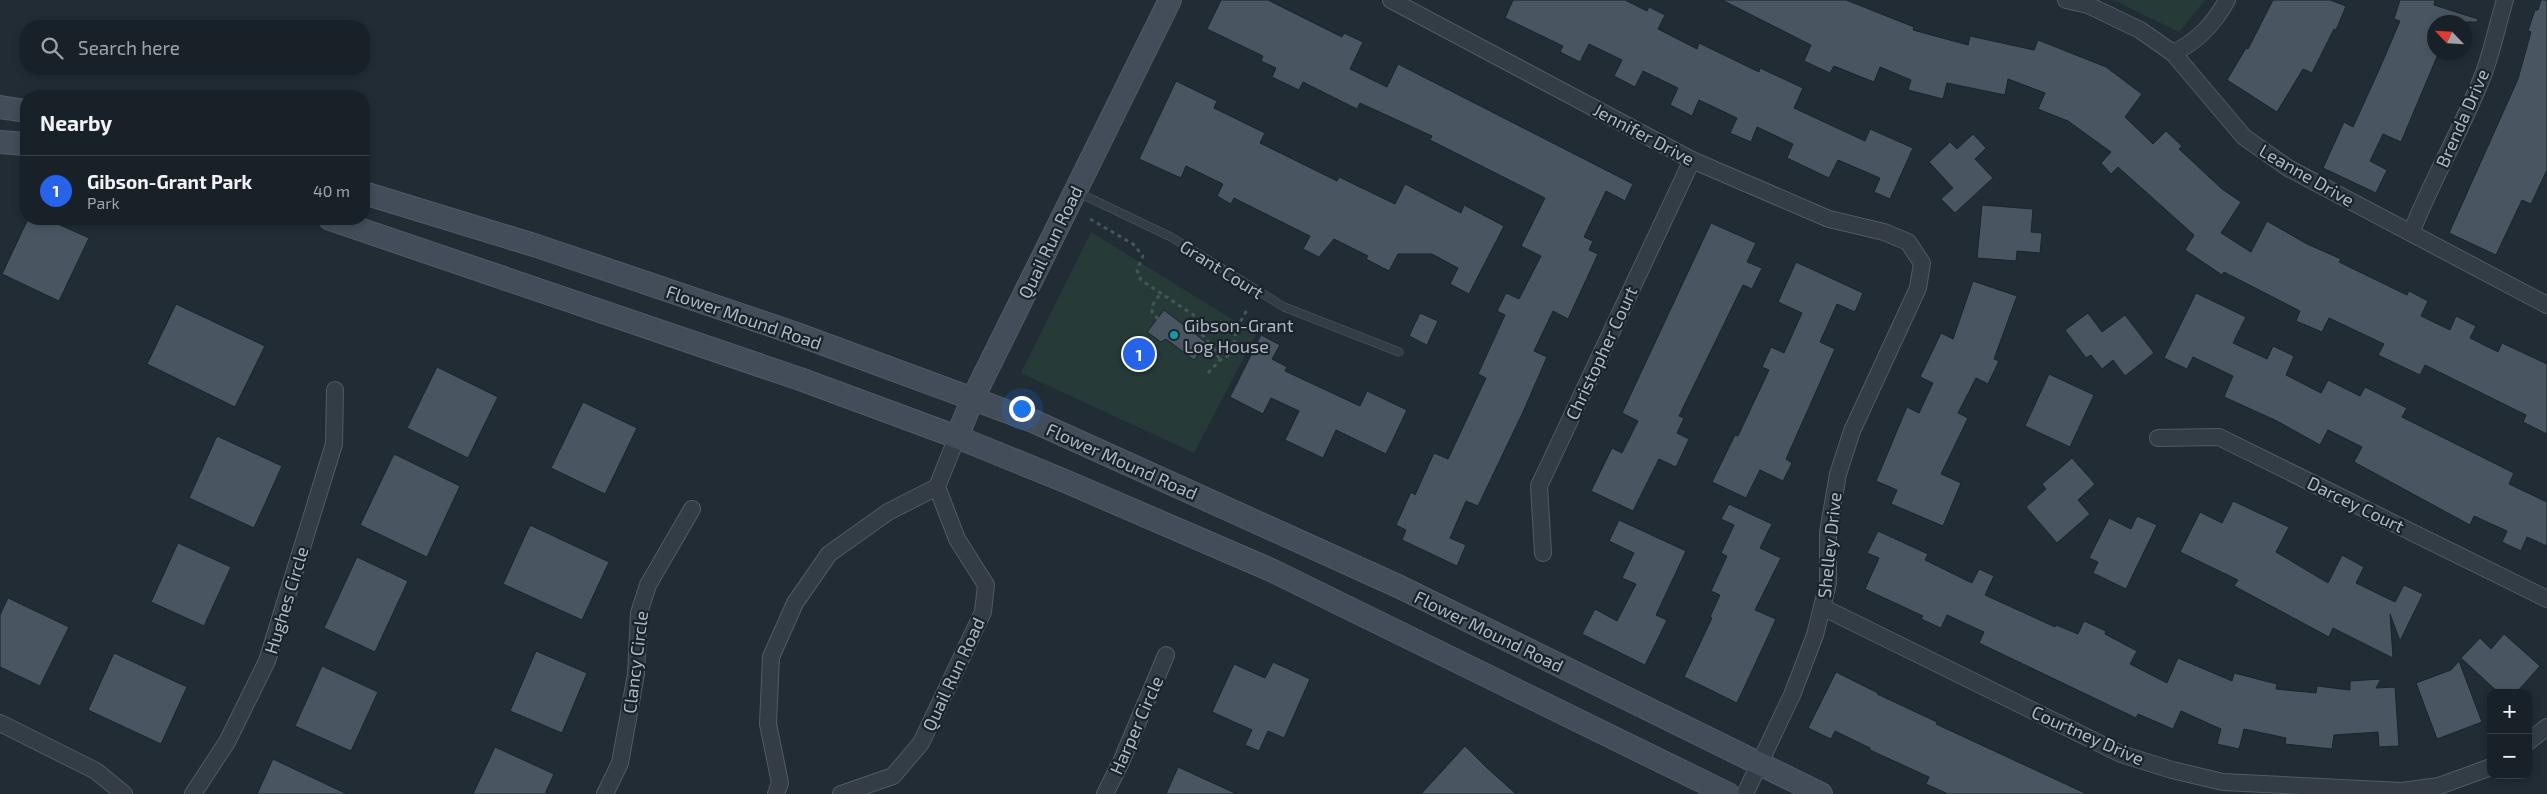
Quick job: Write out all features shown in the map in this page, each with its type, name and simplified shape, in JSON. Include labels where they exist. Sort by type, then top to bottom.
[{"type":"main road","name":"Quail Run Road","points":[[957,437],[973,398],[1170,0]]},
{"type":"main road","points":[[0,107],[20,110]]},
{"type":"main road","points":[[0,142],[20,144]]},
{"type":"main road","name":"Flower Mound Road","points":[[370,195],[556,252],[794,333],[973,398],[1062,434],[1322,550],[1821,794]]},
{"type":"main road","points":[[348,225],[791,376],[957,437],[1166,523],[1271,570],[1728,794]]},
{"type":"street","name":"Jennifer Drive","points":[[1391,0],[1692,160],[1829,219],[1884,232],[1908,242]]},
{"type":"street","name":"Leanne Drive","points":[[2066,0],[2088,5],[2140,30],[2173,53],[2244,137],[2288,168],[2547,305]]},
{"type":"street","points":[[2173,53],[2192,44],[2219,15],[2227,0]]},
{"type":"street","name":"Brenda Drive","points":[[2411,233],[2424,198],[2458,132],[2484,70],[2505,0]]},
{"type":"street","name":"Christopher Court","points":[[1543,553],[1539,486],[1692,160]]},
{"type":"street","name":"Shelley Drive","points":[[1745,794],[1792,695],[1815,635],[1828,583],[1828,532],[1838,474],[1852,431],[1918,288],[1922,263],[1908,242]]},
{"type":"street","name":"Hughes Circle","points":[[192,794],[227,742],[267,661],[334,444],[335,390]]},
{"type":"street","name":"Quail Run Road","points":[[841,794],[893,776],[921,743],[983,612],[986,585],[957,538],[937,488],[957,437]]},
{"type":"street","name":"Darcey Court","points":[[2158,438],[2219,437],[2547,599]]},
{"type":"street","points":[[781,790],[768,724],[770,657],[795,603],[829,554],[888,512],[937,488]]},
{"type":"street","name":"Clancy Circle","points":[[605,794],[620,763],[636,674],[639,613],[648,585],[692,509]]},
{"type":"street","name":"Courtney Drive","points":[[1822,607],[2121,754],[2172,770],[2223,782],[2402,791],[2438,786],[2487,768]]},
{"type":"street","name":"Harper Circle","points":[[1105,794],[1121,762],[1166,655]]},
{"type":"street","points":[[0,724],[96,771],[124,794]]},
{"type":"street","points":[[2532,739],[2547,727]]},
{"type":"lane","name":"Grant Court","points":[[1075,191],[1171,237],[1284,307],[1399,352]]},
{"type":"path","points":[[1090,219],[1133,244],[1143,256],[1137,270],[1141,280],[1195,316],[1199,331],[1215,350],[1220,360]]},
{"type":"path","points":[[1158,319],[1152,312],[1152,306],[1160,294]]},
{"type":"path","points":[[1208,373],[1220,360],[1228,356],[1234,344],[1236,330],[1247,310]]},
{"type":"path","points":[[1207,343],[1215,350]]},
{"type":"green space","points":[[2113,0],[2205,0],[2179,32]]},
{"type":"green space","points":[[1091,232],[1256,334],[1194,453],[1021,373]]},
{"type":"building","points":[[1221,0],[1268,0],[1342,37],[1344,33],[1363,42],[1350,69],[1387,87],[1398,64],[1633,184],[1625,201],[1606,191],[1584,237],[1593,241],[1589,250],[1598,254],[1568,319],[1553,311],[1534,351],[1547,357],[1478,506],[1466,501],[1450,538],[1466,545],[1457,566],[1402,540],[1406,530],[1396,525],[1411,492],[1415,495],[1434,453],[1448,459],[1486,378],[1478,374],[1505,315],[1497,311],[1506,293],[1519,299],[1541,256],[1521,246],[1545,198],[1430,140],[1432,136],[1360,103],[1357,109],[1303,82],[1299,90],[1272,77],[1276,68],[1261,61],[1263,56],[1207,29]]},
{"type":"building","points":[[1513,0],[1625,0],[1647,11],[1649,7],[1665,15],[1658,29],[1697,49],[1699,43],[1759,72],[1760,68],[1803,88],[1794,108],[1865,141],[1870,129],[1913,148],[1890,199],[1874,192],[1880,178],[1838,160],[1829,178],[1787,158],[1793,144],[1757,127],[1751,142],[1730,133],[1737,118],[1699,100],[1692,116],[1670,105],[1678,88],[1643,71],[1635,87],[1614,76],[1622,60],[1589,44],[1580,62],[1560,52],[1563,46],[1505,18]]},
{"type":"building","points":[[1722,0],[1846,0],[1914,27],[1913,30],[1968,45],[1970,36],[2034,50],[2038,40],[2106,67],[2142,94],[2125,117],[2153,144],[2166,131],[2182,146],[2179,149],[2222,189],[2241,202],[2221,233],[2251,252],[2267,221],[2307,244],[2341,259],[2339,262],[2407,295],[2409,291],[2428,301],[2421,316],[2450,330],[2456,316],[2476,326],[2470,338],[2498,352],[2502,343],[2547,364],[2547,434],[2523,422],[2526,415],[2425,365],[2420,375],[2378,355],[2384,344],[2329,318],[2322,332],[2296,321],[2300,311],[2224,272],[2222,275],[2185,250],[2194,235],[2118,167],[2111,174],[2101,163],[2111,152],[2068,121],[2038,109],[2045,93],[2008,79],[2005,95],[1947,83],[1943,99],[1908,90],[1911,80],[1880,67],[1874,82],[1834,66],[1830,73],[1804,61],[1811,45]]},
{"type":"building","points":[[2273,0],[2330,0],[2346,6],[2336,30],[2334,29],[2312,73],[2303,69],[2277,112],[2227,80],[2246,48],[2248,49]]},
{"type":"building","points":[[2400,0],[2435,0],[2434,5],[2465,15],[2427,15],[2427,60],[2436,60],[2401,142],[2383,134],[2370,161],[2387,170],[2376,193],[2323,168],[2344,122],[2353,127],[2400,21],[2394,19]]},
{"type":"building","points":[[2541,0],[2547,0],[2547,170],[2531,204],[2522,200],[2496,255],[2449,233],[2518,79],[2531,32],[2528,31],[2535,10],[2538,10]]},
{"type":"building","points":[[2472,17],[2478,19],[2477,22],[2472,22]]},
{"type":"building","points":[[1176,81],[1217,101],[1214,108],[1265,133],[1260,143],[1337,181],[1339,177],[1395,204],[1405,184],[1461,213],[1464,205],[1504,226],[1469,294],[1450,284],[1458,268],[1432,254],[1398,254],[1389,271],[1366,259],[1368,256],[1334,239],[1319,257],[1303,249],[1310,236],[1234,198],[1231,204],[1217,196],[1223,184],[1186,166],[1181,178],[1139,159]]},
{"type":"building","points":[[1973,134],[1986,148],[1975,159],[1993,178],[1955,213],[1941,199],[1953,188],[1929,162],[1950,142],[1957,149]]},
{"type":"building","points":[[1982,205],[2033,209],[2031,232],[2042,233],[2040,253],[2017,251],[2016,261],[1977,258]]},
{"type":"building","points":[[1711,223],[1756,243],[1747,262],[1762,268],[1752,289],[1743,285],[1679,416],[1684,418],[1677,433],[1689,439],[1676,467],[1659,459],[1633,511],[1591,491],[1612,448],[1622,453],[1638,421],[1622,413]]},
{"type":"building","points":[[25,225],[60,225],[89,238],[59,301],[2,274]]},
{"type":"building","points":[[1796,262],[1863,293],[1855,312],[1837,304],[1820,342],[1835,349],[1786,459],[1792,463],[1783,481],[1760,470],[1746,498],[1712,482],[1735,435],[1738,436],[1769,370],[1762,367],[1771,347],[1784,353],[1802,313],[1778,302]]},
{"type":"building","points":[[1973,281],[2017,296],[1994,359],[1999,361],[1988,384],[1976,378],[1958,413],[1968,418],[1941,474],[1961,483],[1943,526],[1891,504],[1897,490],[1876,481],[1907,407],[1919,413],[1933,383],[1920,377],[1941,333],[1953,339]]},
{"type":"building","points":[[2196,293],[2246,317],[2233,343],[2267,359],[2273,346],[2294,356],[2286,375],[2321,393],[2328,380],[2360,396],[2365,387],[2407,408],[2402,417],[2514,473],[2509,484],[2547,502],[2547,546],[2527,537],[2521,551],[2502,542],[2507,531],[2474,516],[2470,525],[2354,462],[2362,447],[2328,430],[2320,445],[2277,421],[2224,397],[2233,376],[2193,357],[2187,369],[2164,358]]},
{"type":"building","points":[[176,304],[265,346],[235,407],[147,364]]},
{"type":"building","name":"Gibson-Grant Log House","points":[[1164,310],[1207,343],[1194,360],[1166,339],[1161,342],[1147,332]]},
{"type":"building","points":[[1420,313],[1438,321],[1427,345],[1409,336]]},
{"type":"building","points":[[2088,313],[2102,332],[2125,315],[2154,353],[2125,376],[2113,360],[2102,369],[2091,355],[2086,358],[2065,330]]},
{"type":"building","points":[[1261,335],[1280,345],[1272,359],[1287,367],[1285,371],[1360,406],[1367,391],[1407,410],[1386,454],[1336,430],[1323,458],[1285,440],[1299,411],[1271,398],[1263,414],[1230,397]]},
{"type":"building","points":[[437,367],[498,397],[468,458],[407,428]]},
{"type":"building","points":[[2049,374],[2094,395],[2070,447],[2025,426]]},
{"type":"building","points":[[583,402],[637,428],[605,494],[551,468]]},
{"type":"building","points":[[217,436],[282,466],[254,528],[189,498]]},
{"type":"building","points":[[394,454],[460,486],[427,557],[360,525]]},
{"type":"building","points":[[2072,458],[2095,484],[2078,500],[2090,514],[2057,543],[2026,507],[2046,489],[2042,484]]},
{"type":"building","points":[[2233,501],[2289,527],[2276,552],[2328,583],[2342,555],[2364,567],[2356,583],[2395,602],[2404,585],[2423,594],[2400,641],[2390,614],[2393,658],[2333,628],[2329,637],[2234,586],[2238,580],[2180,552],[2200,512],[2222,523]]},
{"type":"building","points":[[1729,504],[1772,524],[1760,548],[1781,558],[1755,610],[1776,619],[1737,703],[1684,677],[1712,618],[1710,617],[1720,595],[1711,591],[1727,556],[1721,553],[1734,525],[1721,519]]},
{"type":"building","points":[[2137,516],[2157,525],[2126,589],[2093,573],[2098,562],[2089,558],[2109,518],[2131,529]]},
{"type":"building","points":[[1619,520],[1686,551],[1656,615],[1667,620],[1645,665],[1582,634],[1595,609],[1617,621],[1636,584],[1622,578],[1634,553],[1609,541]]},
{"type":"building","points":[[530,525],[609,562],[582,620],[503,584]]},
{"type":"building","points":[[1878,531],[1928,554],[1925,560],[1972,583],[1979,569],[1994,576],[1985,595],[2055,627],[2056,625],[2078,634],[2084,621],[2106,631],[2105,634],[2137,651],[2130,664],[2167,683],[2178,658],[2232,681],[2234,673],[2277,684],[2276,689],[2316,693],[2317,686],[2350,690],[2350,681],[2381,679],[2376,688],[2395,687],[2399,746],[2379,747],[2378,732],[2334,735],[2332,749],[2285,744],[2286,738],[2244,729],[2239,749],[2217,744],[2221,729],[2181,711],[2173,729],[2138,714],[2136,718],[1979,643],[1984,632],[1947,615],[1941,628],[1921,619],[1923,616],[1865,589],[1879,558],[1867,553]]},
{"type":"building","points":[[178,543],[231,567],[204,626],[151,602]]},
{"type":"building","points":[[357,557],[408,581],[375,652],[324,628]]},
{"type":"building","points":[[8,598],[69,627],[40,686],[0,667],[0,615]]},
{"type":"building","points":[[2504,634],[2540,666],[2520,689],[2495,689],[2461,658],[2480,638],[2491,649]]},
{"type":"building","points":[[536,651],[587,673],[562,733],[510,711]]},
{"type":"building","points":[[114,653],[187,687],[161,744],[88,710]]},
{"type":"building","points":[[2459,661],[2482,722],[2437,739],[2416,683],[2451,670]]},
{"type":"building","points":[[1273,662],[1310,679],[1284,738],[1268,731],[1259,751],[1245,745],[1252,730],[1212,712],[1234,664],[1265,678]]},
{"type":"building","points":[[322,666],[378,692],[351,751],[295,726]]},
{"type":"building","points":[[1836,672],[1877,694],[1937,722],[1936,724],[2087,794],[1948,794],[1926,784],[1929,777],[1870,750],[1870,748],[1835,731],[1831,739],[1808,728]]},
{"type":"building","points":[[1465,746],[1486,767],[1516,794],[1421,794]]},
{"type":"building","points":[[495,747],[554,774],[545,794],[473,794]]},
{"type":"building","points":[[273,759],[347,794],[257,794]]},
{"type":"building","points":[[1178,767],[1237,794],[1166,794]]},
{"type":"place","name":"Gibson-Grant Log House","points":[[1174,335]]},
{"type":"place","name":"Gibson-Grant Park","points":[[1139,354]]}]
